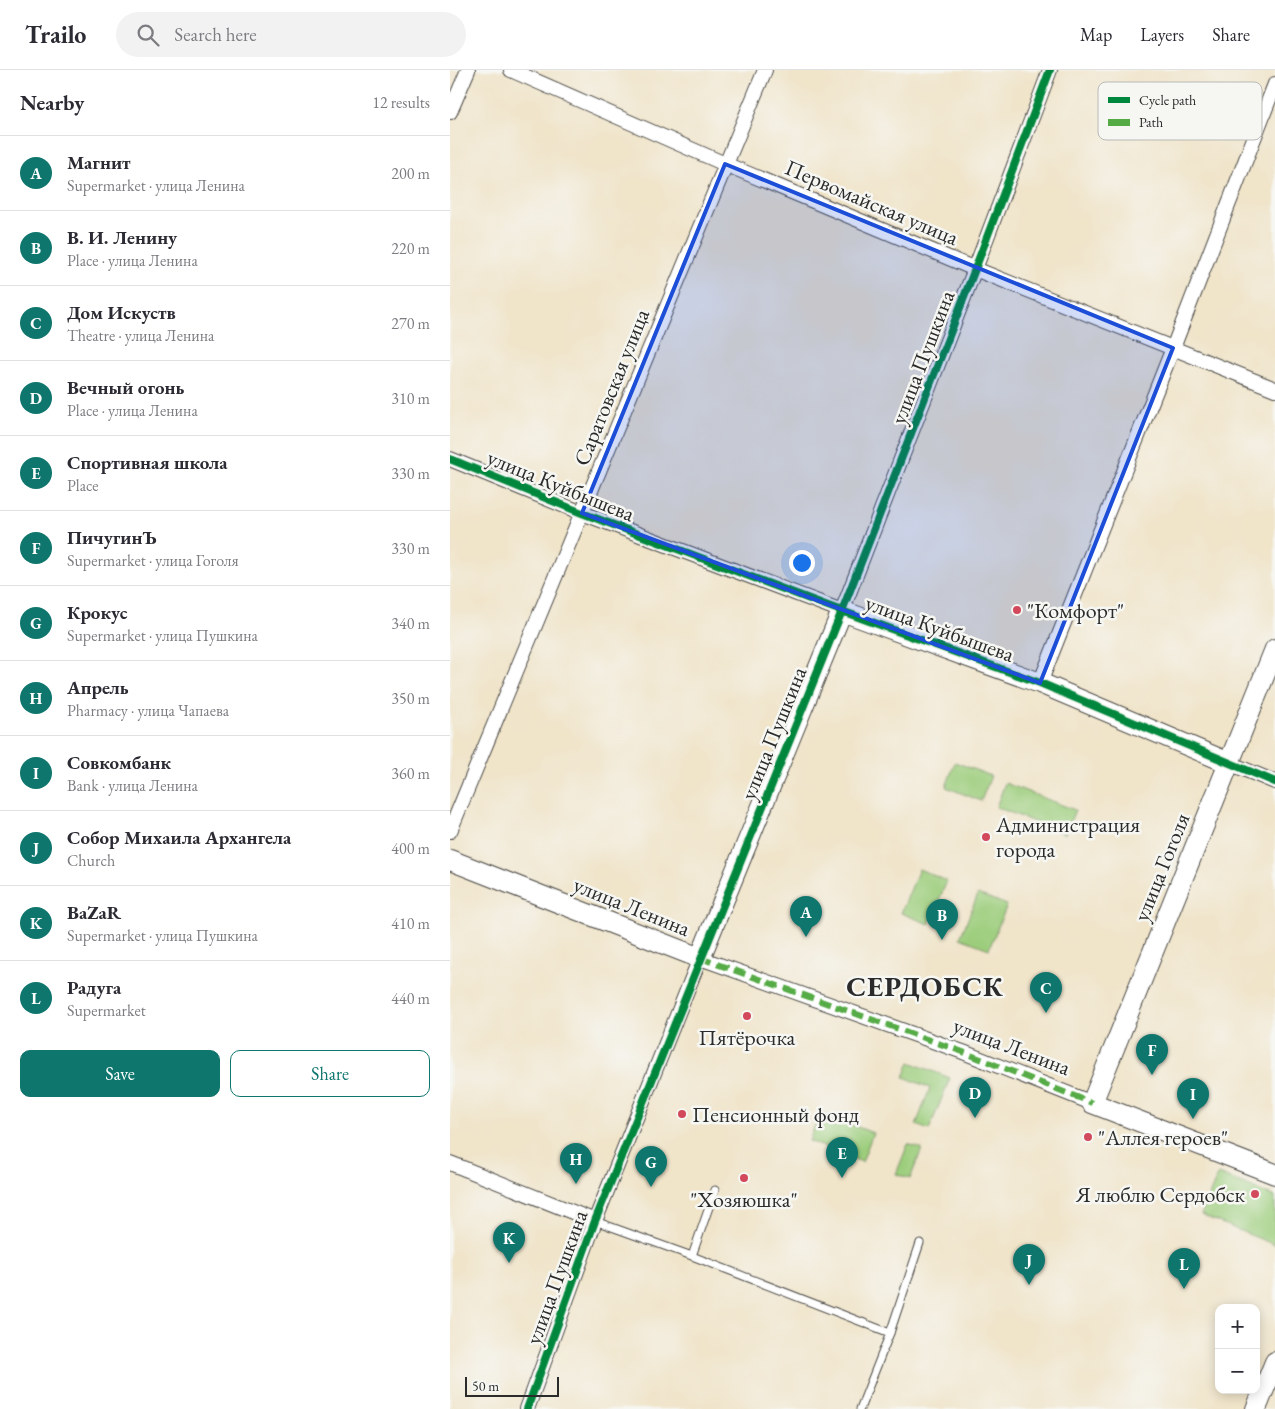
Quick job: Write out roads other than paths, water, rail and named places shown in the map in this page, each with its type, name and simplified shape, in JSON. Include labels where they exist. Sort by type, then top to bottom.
[{"type":"street","points":[[450,112],[468,70]]},
{"type":"street","name":"Первомайская улица","points":[[511,70],[725,164],[975,269],[1275,388]]},
{"type":"street","name":"Саратовская улица","points":[[450,831],[765,70]]},
{"type":"street","name":"улица Пушкина","points":[[527,1409],[595,1221],[842,611],[1050,70]]},
{"type":"street","points":[[1262,118],[1275,84]]},
{"type":"street","points":[[1040,683],[1253,140]]},
{"type":"street","name":"улица Куйбышева","points":[[450,459],[582,513],[1040,683],[1275,782]]},
{"type":"street","name":"улица Гоголя","points":[[1092,1103],[1275,649]]},
{"type":"street","name":"улица Ленина","points":[[450,860],[700,958],[954,1049],[1275,1174]]},
{"type":"street","points":[[450,1163],[595,1221]]},
{"type":"street","points":[[1256,1409],[1275,1362]]},
{"type":"lane","points":[[692,1256],[715,1190]]},
{"type":"lane","points":[[595,1221],[692,1256],[890,1333]]},
{"type":"lane","points":[[860,1409],[890,1333],[920,1243]]},
{"type":"place","name":"\"Комфорт\"","points":[[1017,610]]},
{"type":"place","name":"Администрация города","points":[[986,837]]},
{"type":"place","name":"Магнит","points":[[806,937]]},
{"type":"place","name":"В. И. Ленину","points":[[942,940]]},
{"type":"place","name":"Дом Искуств","points":[[1046,1013]]},
{"type":"place","name":"Пятёрочка","points":[[747,1016]]},
{"type":"place","name":"ПичугинЪ","points":[[1152,1075]]},
{"type":"place","name":"Пенсионный фонд","points":[[682,1114]]},
{"type":"place","name":"Вечный огонь","points":[[975,1118]]},
{"type":"place","name":"Совкомбанк","points":[[1193,1119]]},
{"type":"place","name":"\"Аллея героев\"","points":[[1088,1137]]},
{"type":"place","name":"\"Хозяюшка\"","points":[[744,1178]]},
{"type":"place","name":"Спортивная школа","points":[[842,1178]]},
{"type":"place","name":"Апрель","points":[[576,1184]]},
{"type":"place","name":"Крокус","points":[[651,1187]]},
{"type":"place","name":"Я люблю Сердобск","points":[[1255,1194]]},
{"type":"place","name":"BaZaR","points":[[509,1263]]},
{"type":"place","name":"Собор Михаила Архангела","points":[[1029,1285]]},
{"type":"place","name":"Радуга","points":[[1184,1289]]},
{"type":"district","name":"СЕРДОБСК","points":[[925,986]]}]
